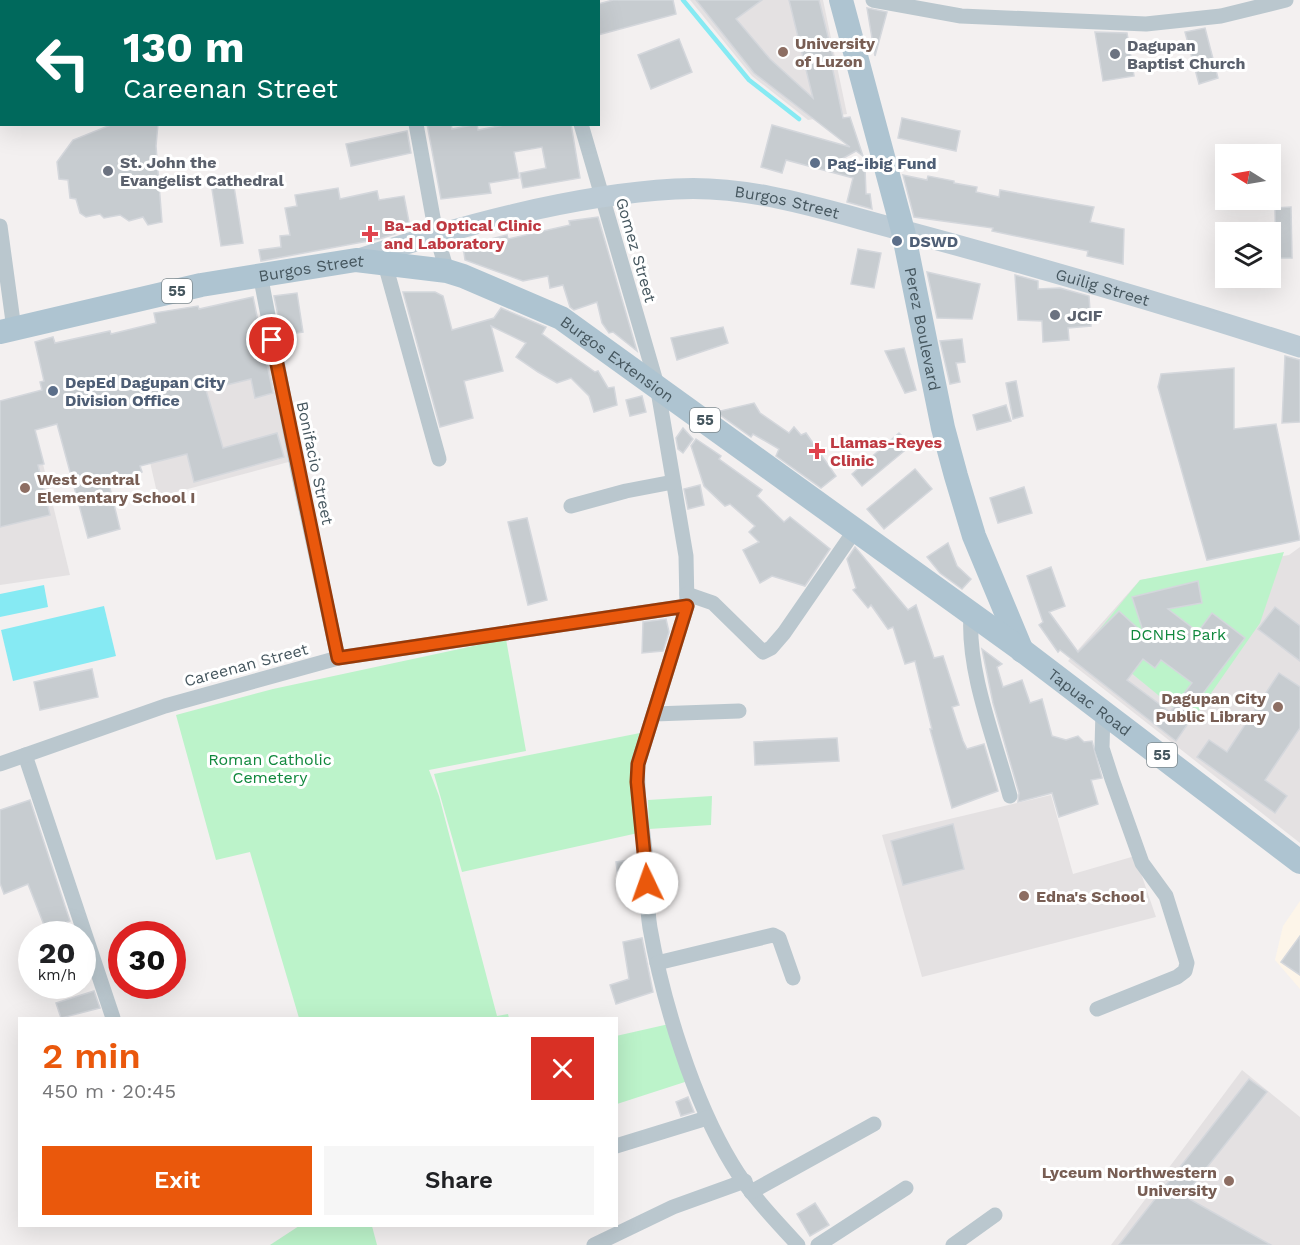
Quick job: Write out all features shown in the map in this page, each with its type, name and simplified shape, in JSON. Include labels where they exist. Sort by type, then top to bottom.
[{"type":"main road","name":"Perez Boulevard","points":[[841,0],[903,231],[943,428],[956,476],[976,542],[1022,651]]},
{"type":"main road","name":"Burgos Extension","points":[[356,260],[447,271],[561,318],[1022,651]]},
{"type":"main road","name":"Burgos Street","points":[[7,330],[260,274],[356,260]]},
{"type":"main road","name":"Tapuac Road","points":[[1022,651],[1300,861]]},
{"type":"street","points":[[873,0],[961,16],[1146,24],[1221,16],[1286,0]]},
{"type":"street","points":[[416,126],[436,234],[447,271]]},
{"type":"street","name":"Gomez Street","points":[[582,126],[657,386],[686,556],[687,600],[638,764],[637,782],[646,862],[647,908],[657,963],[678,1035],[707,1119],[733,1166],[748,1187],[798,1245]]},
{"type":"street","name":"Burgos Street","points":[[356,260],[436,234],[602,196],[677,188],[740,192],[784,199],[903,231]]},
{"type":"street","points":[[0,226],[7,330]]},
{"type":"street","name":"Guilig Street","points":[[903,231],[1180,308],[1300,347]]},
{"type":"street","points":[[386,264],[439,459]]},
{"type":"street","name":"Bonifacio Street","points":[[260,274],[298,471],[338,658]]},
{"type":"street","points":[[571,507],[626,491],[673,482]]},
{"type":"street","points":[[687,600],[712,603],[763,652],[771,648],[784,633],[855,530]]},
{"type":"street","name":"Careenan Street","points":[[0,764],[165,706],[338,658],[687,600]]},
{"type":"street","points":[[971,615],[970,633],[975,667],[1010,796]]},
{"type":"street","points":[[654,714],[739,711]]},
{"type":"street","points":[[1097,1009],[1177,977],[1185,971],[1187,963],[1166,897],[1142,862],[1112,779],[1102,748],[1102,711]]},
{"type":"street","points":[[25,755],[113,1017]]},
{"type":"street","points":[[657,963],[773,935],[779,938],[793,978]]},
{"type":"street","points":[[618,1145],[707,1119]]},
{"type":"street","points":[[594,1245],[673,1207],[748,1187],[874,1124]]},
{"type":"street","points":[[818,1245],[906,1188]]},
{"type":"street","points":[[953,1245],[995,1215]]},
{"type":"shaded area","name":"University of Luzon","points":[[690,0],[823,0],[847,114],[808,120],[752,76]]},
{"type":"shaded area","points":[[274,347],[296,460],[158,497],[131,380]]},
{"type":"shaded area","name":"West Central Elementary School I","points":[[26,394],[70,575],[0,585],[0,401]]},
{"type":"shaded area","points":[[1300,547],[1300,843],[1068,661],[1140,580],[1289,555]]},
{"type":"shaded area","name":"Edna's School","points":[[1051,795],[1073,874],[1135,856],[1156,917],[922,977],[882,835]]},
{"type":"shaded area","points":[[1300,901],[1300,989],[1275,960],[1283,926]]},
{"type":"shaded area","name":"Lyceum Northwestern University","points":[[1242,1070],[1300,1117],[1300,1245],[1111,1245]]},
{"type":"green space","name":"DCNHS Park","points":[[1284,552],[1260,623],[1191,722],[1091,640],[1140,580]]},
{"type":"green space","name":"Roman Catholic Cemetery","points":[[506,639],[526,751],[429,770],[439,796],[497,1016],[508,1014],[509,1017],[299,1017],[250,852],[216,860],[176,715],[273,689]]},
{"type":"green space","points":[[640,733],[638,833],[462,872],[434,774]]},
{"type":"green space","points":[[712,796],[711,825],[649,829],[648,800]]},
{"type":"green space","points":[[669,1024],[691,1080],[618,1104],[618,1036]]},
{"type":"green space","points":[[297,1227],[372,1227],[377,1245],[270,1245]]},
{"type":"water","points":[[44,585],[48,607],[0,617],[0,594]]},
{"type":"water","points":[[104,606],[116,656],[13,681],[1,630]]},
{"type":"building","points":[[613,0],[673,0],[676,14],[600,34],[600,3]]},
{"type":"building","name":"University of Luzon","points":[[696,0],[762,0],[736,19],[770,59],[813,98],[789,0],[819,0],[835,65],[832,66],[843,118],[850,117],[863,156],[856,151],[831,165],[865,168],[866,194],[870,194],[872,209],[847,202],[853,178],[786,160],[782,173],[761,167],[772,125],[850,147],[754,73]]},
{"type":"building","points":[[867,8],[887,12],[875,56]]},
{"type":"building","points":[[1205,28],[1218,78],[1199,84],[1185,32]]},
{"type":"building","name":"Dagupan Baptist Church","points":[[1095,32],[1127,33],[1134,76],[1103,81]]},
{"type":"building","points":[[679,39],[692,72],[651,89],[638,55]]},
{"type":"building","points":[[902,118],[960,131],[956,151],[898,138]]},
{"type":"building","name":"St. John the Evangelist Cathedral","points":[[108,126],[158,126],[156,146],[162,222],[148,225],[143,217],[129,221],[120,215],[104,218],[100,214],[86,217],[80,213],[76,199],[70,198],[68,180],[59,179],[57,162],[73,140]]},
{"type":"building","points":[[427,126],[451,126],[452,129],[477,126],[478,130],[499,126],[571,126],[580,178],[523,188],[520,173],[546,168],[542,147],[514,152],[519,178],[489,183],[491,193],[441,199]]},
{"type":"building","points":[[407,131],[411,153],[351,166],[346,144]]},
{"type":"building","points":[[903,175],[927,180],[928,176],[954,181],[954,183],[977,187],[976,192],[999,197],[1000,190],[1094,207],[1090,222],[1124,229],[1123,264],[1087,256],[1088,251],[992,231],[993,228],[914,217]]},
{"type":"building","points":[[233,180],[243,243],[221,246],[211,183]]},
{"type":"building","points":[[338,188],[340,199],[377,191],[379,200],[404,196],[409,222],[398,233],[379,239],[261,261],[259,250],[281,247],[280,236],[290,235],[285,208],[297,206],[295,195]]},
{"type":"building","points":[[1291,207],[1292,258],[1281,258],[1281,222],[1275,222],[1275,210],[1281,210],[1281,208]]},
{"type":"building","points":[[598,217],[637,351],[613,332],[609,333],[602,323],[597,302],[574,310],[570,307],[563,285],[550,288],[548,276],[523,281],[465,260],[463,246],[507,235],[508,239],[570,225],[569,221]]},
{"type":"building","points":[[858,249],[881,253],[874,288],[851,284]]},
{"type":"building","points":[[927,272],[980,284],[972,319],[937,318]]},
{"type":"building","points":[[1015,275],[1038,281],[1038,289],[1060,288],[1089,296],[1091,326],[1068,328],[1069,340],[1043,342],[1042,321],[1018,320]]},
{"type":"building","points":[[403,292],[435,292],[443,296],[452,330],[494,318],[501,308],[546,327],[542,334],[595,372],[598,371],[608,388],[614,387],[617,405],[594,412],[589,396],[571,378],[557,383],[538,372],[516,357],[526,343],[491,326],[503,371],[464,381],[473,418],[440,427]]},
{"type":"building","points":[[297,293],[303,332],[282,335],[274,296]]},
{"type":"building","points":[[253,297],[273,393],[255,398],[251,379],[206,390],[223,448],[277,433],[284,457],[194,482],[187,454],[140,466],[142,472],[108,480],[120,529],[88,538],[57,424],[35,430],[44,464],[38,465],[50,515],[0,527],[0,401],[42,390],[40,382],[44,381],[35,342],[53,337],[55,343],[110,331],[111,334],[156,323],[154,313],[198,306],[199,309]]},
{"type":"building","points":[[723,327],[728,343],[677,360],[671,338]]},
{"type":"building","points":[[962,339],[965,362],[956,363],[960,382],[950,384],[940,341]]},
{"type":"building","points":[[904,348],[916,390],[905,393],[885,351]]},
{"type":"building","points":[[1285,356],[1300,360],[1300,422],[1282,423]]},
{"type":"building","points":[[1234,368],[1234,429],[1276,424],[1300,540],[1207,560],[1158,387],[1161,374]]},
{"type":"building","points":[[1016,381],[1023,416],[1013,419],[1006,383]]},
{"type":"building","points":[[642,396],[646,412],[630,416],[626,400]]},
{"type":"building","points":[[754,403],[760,413],[789,433],[794,427],[801,435],[806,433],[836,476],[821,488],[776,456],[779,449],[753,434],[751,437],[716,412]]},
{"type":"building","points":[[1006,405],[1011,421],[977,430],[973,415]]},
{"type":"building","points":[[683,428],[693,439],[683,453],[678,449],[676,438]]},
{"type":"building","points":[[899,433],[909,442],[909,447],[862,486],[852,474]]},
{"type":"building","points":[[696,439],[721,456],[719,459],[762,490],[757,496],[784,522],[790,517],[830,549],[805,586],[772,576],[760,583],[743,550],[759,542],[749,532],[755,526],[730,504],[725,506],[704,486],[691,446]]},
{"type":"building","points":[[915,469],[932,489],[884,529],[867,509]]},
{"type":"building","points":[[700,485],[704,505],[688,509],[684,489]]},
{"type":"building","points":[[1024,487],[1032,513],[998,523],[990,498]]},
{"type":"building","points":[[527,518],[547,600],[528,605],[508,522]]},
{"type":"building","points":[[948,543],[957,566],[971,579],[962,589],[940,573],[927,557]]},
{"type":"building","points":[[855,547],[908,610],[916,605],[934,658],[943,656],[959,705],[952,707],[963,741],[967,749],[984,744],[998,791],[952,808],[930,729],[932,729],[915,661],[905,664],[893,627],[888,629],[871,605],[868,608],[853,590],[856,588],[847,559]]},
{"type":"building","points":[[1051,567],[1065,606],[1049,612],[1078,652],[1119,611],[1144,634],[1132,597],[1198,581],[1202,603],[1168,609],[1198,632],[1212,613],[1245,638],[1182,721],[1187,725],[1176,741],[1060,650],[1058,652],[1039,625],[1043,622],[1027,576]],"holes":[[[1143,659],[1155,668],[1161,660],[1192,683],[1170,712],[1127,680]]]},
{"type":"building","points":[[1275,607],[1300,626],[1300,661],[1258,629]]},
{"type":"building","points":[[666,619],[669,632],[663,651],[642,653],[643,622]]},
{"type":"building","points":[[982,649],[1002,664],[997,667],[1003,687],[1022,680],[1030,703],[1042,699],[1052,736],[1066,740],[1078,736],[1084,742],[1092,741],[1102,778],[1091,780],[1098,804],[1059,817],[1052,793],[1018,802],[1019,793],[993,703]]},
{"type":"building","points":[[92,669],[98,697],[40,710],[34,682]]},
{"type":"building","points":[[1279,673],[1300,687],[1300,728],[1265,780],[1287,796],[1275,813],[1197,757],[1209,740],[1227,752]]},
{"type":"building","points":[[837,738],[839,761],[755,765],[754,742]]},
{"type":"building","points":[[30,800],[70,921],[42,921],[28,884],[4,894],[0,883],[0,810]]},
{"type":"building","points":[[953,824],[964,869],[903,885],[891,841]]},
{"type":"building","points":[[635,859],[637,876],[618,878],[616,862]]},
{"type":"building","points":[[1300,936],[1300,975],[1281,962]]},
{"type":"building","points":[[642,938],[653,992],[616,1004],[610,985],[629,979],[623,942]]},
{"type":"building","points":[[96,997],[100,1008],[61,1017],[56,1003],[69,999],[96,999]]},
{"type":"building","points":[[1249,1079],[1267,1092],[1184,1196],[1271,1245],[1119,1245]]},
{"type":"building","points":[[688,1097],[694,1112],[681,1116],[676,1102]]},
{"type":"building","points":[[815,1203],[829,1225],[810,1236],[797,1214]]},
{"type":"waterway","points":[[683,0],[749,80],[799,119]]},
{"type":"place","name":"University of Luzon","points":[[783,52]]},
{"type":"place","name":"Dagupan Baptist Church","points":[[1115,54]]},
{"type":"place","name":"Pag-ibig Fund","points":[[815,163]]},
{"type":"place","name":"St. John the Evangelist Cathedral","points":[[108,171]]},
{"type":"place","name":"Ba-ad Optical Clinic and Laboratory","points":[[370,234]]},
{"type":"place","name":"DSWD","points":[[897,241]]},
{"type":"place","name":"JCIF","points":[[1055,315]]},
{"type":"place","name":"DepEd Dagupan City Division Office","points":[[53,391]]},
{"type":"place","name":"Llamas-Reyes Clinic","points":[[817,451]]},
{"type":"place","name":"West Central Elementary School I","points":[[25,488]]},
{"type":"place","name":"Dagupan City Public Library","points":[[1278,707]]},
{"type":"place","name":"Edna's School","points":[[1024,896]]},
{"type":"place","name":"Lyceum Northwestern University","points":[[1229,1181]]},
{"type":"route","points":[[272,340],[338,658],[452,639],[687,606],[638,764],[637,782],[647,883]]}]
